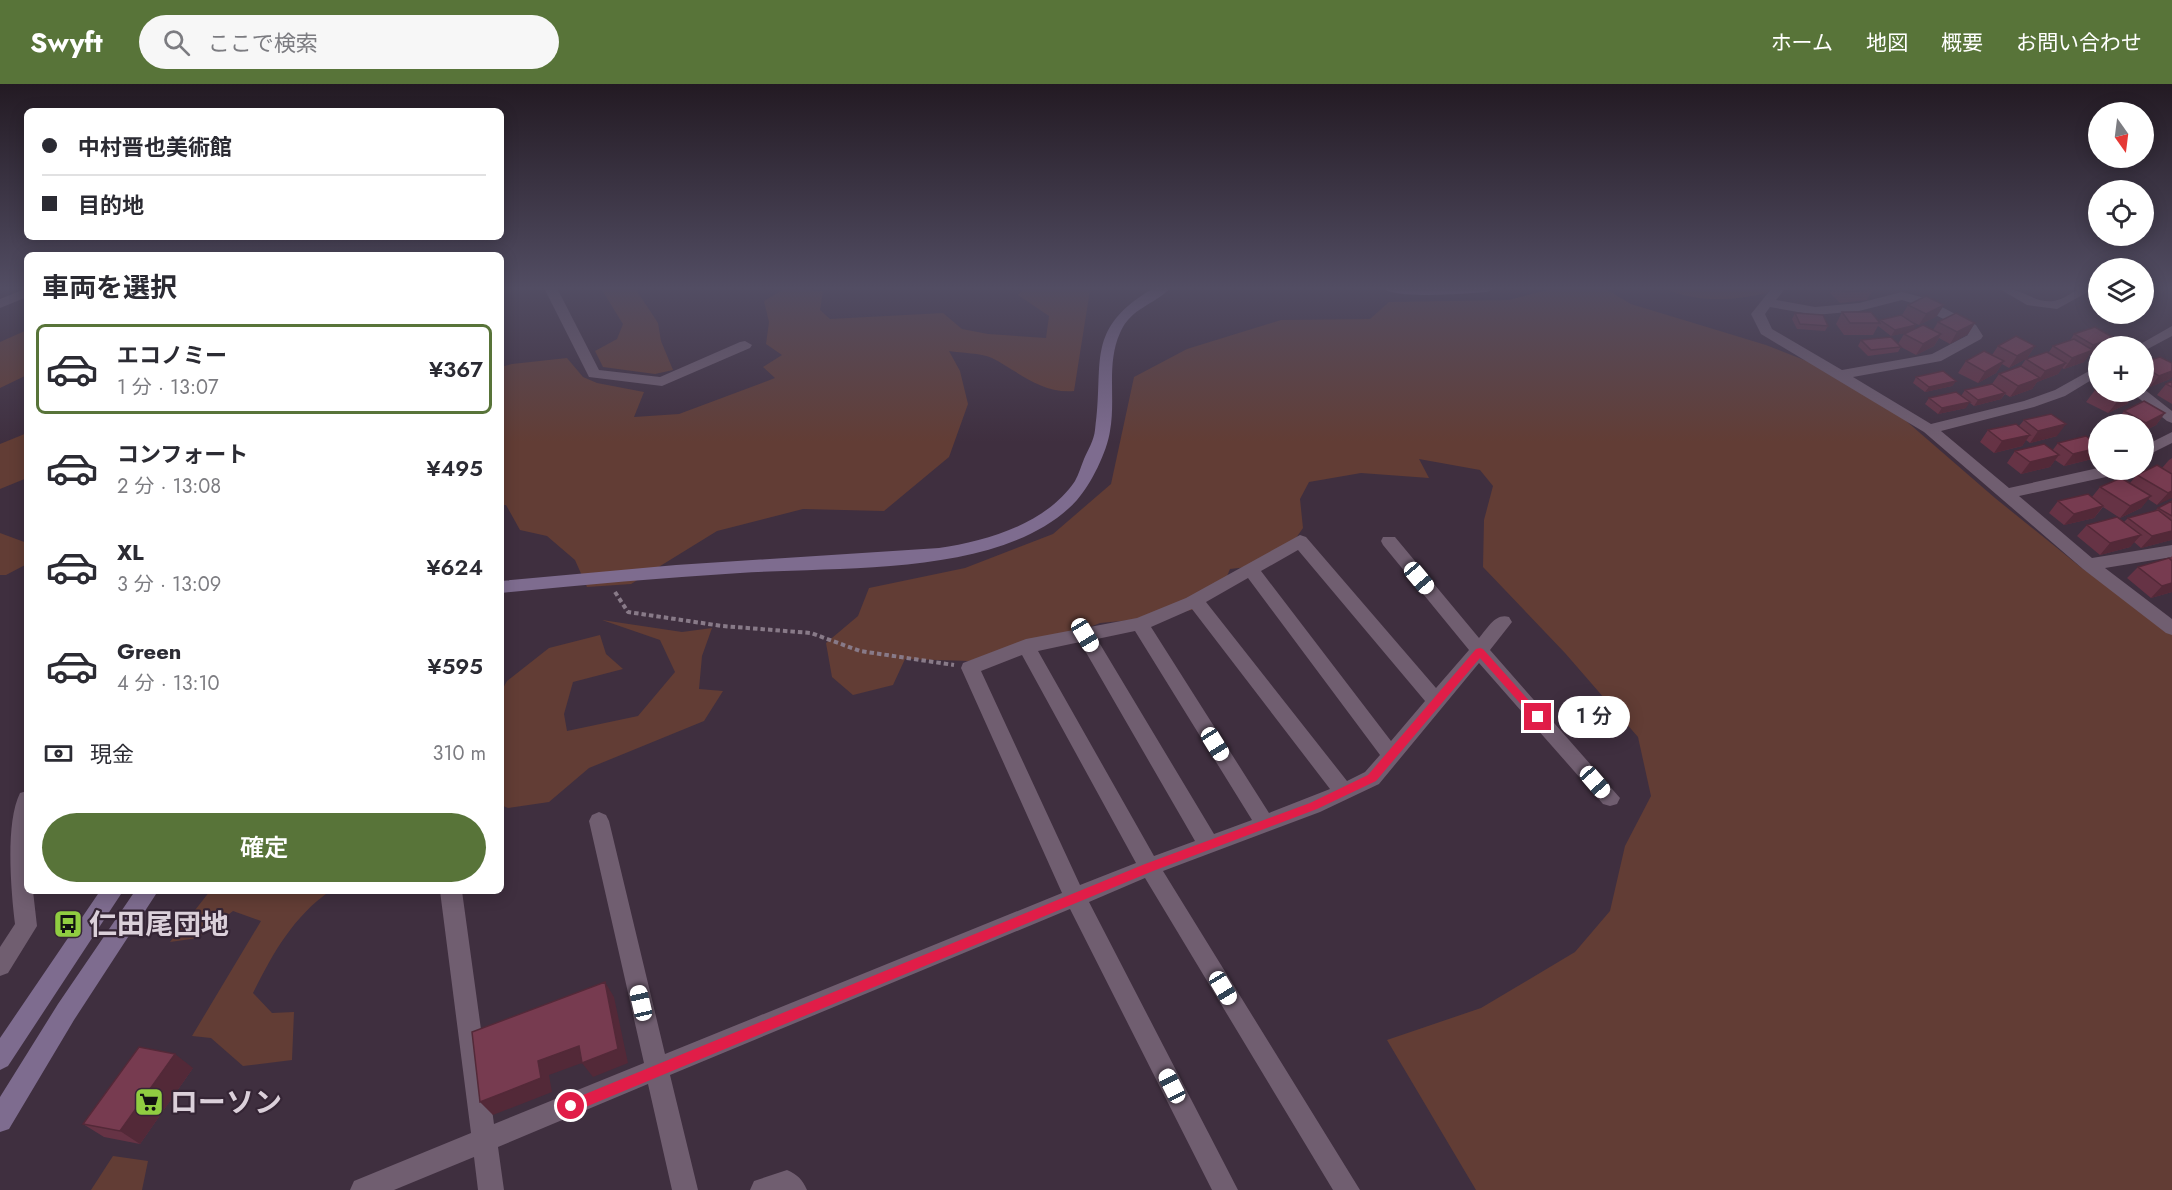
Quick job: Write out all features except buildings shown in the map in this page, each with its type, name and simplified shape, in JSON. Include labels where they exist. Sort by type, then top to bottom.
[{"type":"street","points":[[576,340],[594,374],[663,382],[745,345]]},
{"type":"street","points":[[504,587],[605,576],[904,557],[962,551],[989,543],[1049,516],[1083,483],[1102,432],[1102,385],[1106,348],[1109,340]]},
{"type":"street","points":[[1781,340],[1929,429],[2089,565],[2172,628]]},
{"type":"street","points":[[1841,375],[1936,358],[1969,340]]},
{"type":"street","points":[[2154,345],[2172,348]]},
{"type":"street","points":[[1929,429],[2029,404],[2060,393],[2088,376]]},
{"type":"street","points":[[2151,402],[2172,418]]},
{"type":"street","points":[[2154,447],[2172,437]]},
{"type":"street","points":[[2006,494],[2088,477]]},
{"type":"street","points":[[1225,1190],[1076,899],[970,668],[1026,646],[1140,624],[1196,601],[1300,541],[1437,702]]},
{"type":"street","points":[[1389,541],[1480,651],[1610,798]]},
{"type":"street","points":[[2089,565],[2172,551]]},
{"type":"street","points":[[1250,569],[1391,755]]},
{"type":"street","points":[[1196,601],[1344,792]]},
{"type":"street","points":[[363,1190],[1076,899],[1149,867],[1344,792],[1372,778],[1503,622]]},
{"type":"street","points":[[1140,624],[1265,824]]},
{"type":"street","points":[[1085,635],[1209,845]]},
{"type":"street","points":[[1026,646],[1149,867],[1347,1190]]},
{"type":"street","points":[[0,966],[26,926],[22,894],[24,818]]},
{"type":"street","points":[[598,821],[685,1190]]},
{"type":"street","points":[[3,1049],[110,894]]},
{"type":"street","points":[[0,1120],[66,1012],[145,894]]},
{"type":"street","points":[[451,894],[491,1190]]},
{"type":"street","points":[[764,1190],[787,1184],[794,1190]]},
{"type":"path","points":[[605,576],[628,612],[722,626],[811,633],[860,651],[970,668]]},
{"type":"shaded area","points":[[5,340],[24,340],[24,376],[0,388],[0,342]]},
{"type":"shaded area","points":[[616,340],[661,340],[673,370],[655,374],[603,367],[595,351]]},
{"type":"shaded area","points":[[767,340],[1082,340],[1074,391],[1041,386],[987,356],[949,351],[960,371],[968,404],[949,457],[884,511],[803,509],[717,531],[631,584],[587,587],[575,560],[547,536],[520,530],[504,505],[504,366],[567,358],[583,377],[597,383],[644,392],[634,417],[679,414],[775,378],[763,367],[782,355],[766,344]]},
{"type":"shaded area","points":[[1217,340],[1748,340],[1817,365],[1890,407],[1995,498],[2083,569],[2172,629],[2172,1190],[1476,1190],[1387,1040],[1481,1008],[1575,952],[1610,911],[1625,846],[1651,796],[1638,737],[1565,653],[1483,567],[1484,520],[1493,486],[1480,470],[1419,459],[1429,478],[1361,473],[1309,482],[1300,499],[1303,528],[1289,548],[1256,566],[1230,569],[1222,588],[1197,609],[1142,619],[1100,623],[1040,647],[969,661],[905,659],[893,685],[853,695],[832,677],[826,643],[858,616],[869,588],[965,568],[1053,534],[1111,484],[1134,377],[1187,349]]},
{"type":"shaded area","points":[[24,434],[24,479],[0,489],[0,444]]},
{"type":"shaded area","points":[[0,533],[24,542],[24,566],[6,575],[0,575]]},
{"type":"shaded area","points":[[602,620],[682,632],[712,628],[702,656],[699,689],[723,691],[704,721],[589,768],[549,802],[508,808],[504,806],[504,686],[507,681],[549,648],[600,635],[606,654],[623,669],[573,682],[564,714],[567,731],[638,716],[675,672],[660,640]]},
{"type":"shaded area","points":[[208,894],[326,894],[305,912],[285,937],[253,993],[272,1013],[294,1012],[292,1060],[243,1066],[211,1038],[192,1036],[261,921],[233,911],[198,938],[170,942]]},
{"type":"shaded area","points":[[113,1156],[148,1161],[142,1190],[91,1190]]},
{"type":"place","name":"仁田尾団地","points":[[68,924]]},
{"type":"place","name":"ローソン","points":[[149,1102]]},
{"type":"route","points":[[571,1106],[1149,867],[1313,806],[1372,778],[1480,651],[1538,717]]}]
